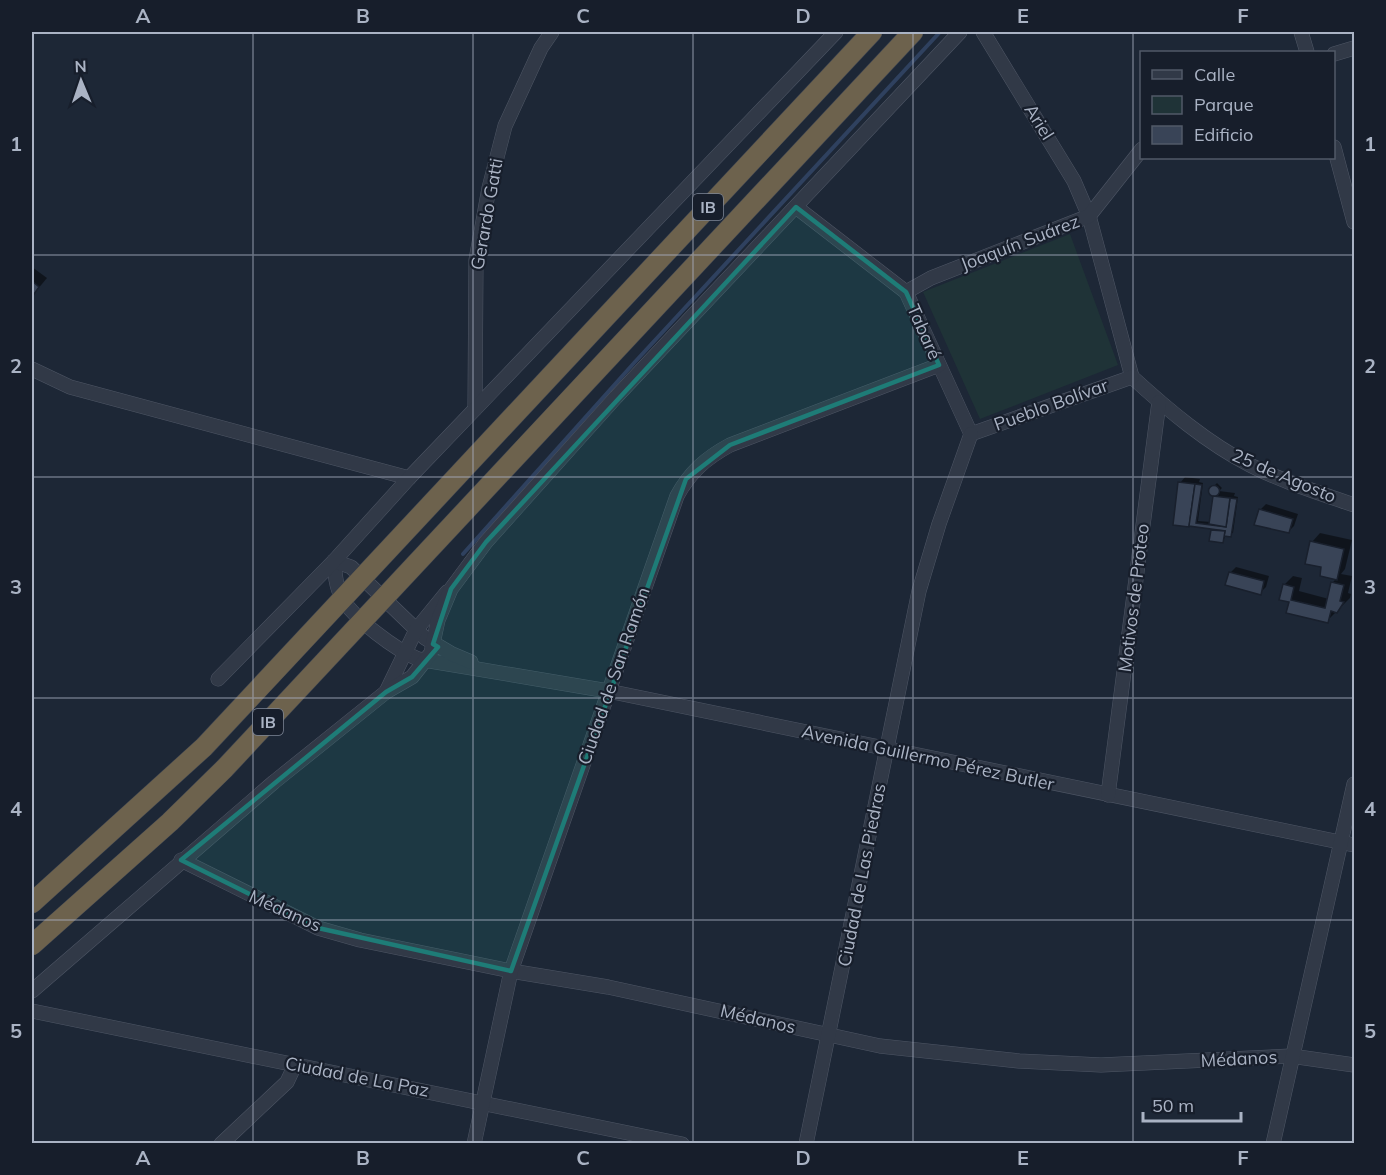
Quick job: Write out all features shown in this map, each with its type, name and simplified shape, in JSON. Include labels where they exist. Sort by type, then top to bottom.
[{"type":"highway","name":"IB","points":[[32,903],[204,747],[872,32]]},
{"type":"highway","name":"IB","points":[[32,945],[170,822],[364,622],[913,32]]},
{"type":"street","name":"Gerardo Gatti","points":[[475,409],[476,260],[489,188],[505,126],[541,48],[552,32]]},
{"type":"street","points":[[218,679],[334,561],[409,478],[836,32]]},
{"type":"street","points":[[32,991],[273,782],[386,693],[412,677],[426,661],[433,644],[438,620],[451,589],[486,542],[616,397],[960,32]]},
{"type":"street","name":"Ariel","points":[[983,32],[1074,181],[1089,216],[1132,377]]},
{"type":"street","points":[[1300,32],[1307,51]]},
{"type":"street","points":[[1335,54],[1354,48]]},
{"type":"street","points":[[1335,151],[1354,222]]},
{"type":"street","name":"Joaquín Suárez","points":[[906,292],[931,278],[1089,216],[1140,152]]},
{"type":"street","name":"Tabaré","points":[[796,207],[906,292],[971,434]]},
{"type":"street","name":"Ciudad de San Ramón","points":[[474,1143],[511,971],[677,496],[686,479],[699,465],[730,445],[939,365]]},
{"type":"street","points":[[32,369],[70,387],[409,478]]},
{"type":"street","name":"25 de Agosto","points":[[1132,377],[1159,402],[1227,453],[1252,466],[1354,505]]},
{"type":"street","name":"Pueblo Bolívar","points":[[971,434],[1132,377]]},
{"type":"street","name":"Motivos de Proteo","points":[[1108,795],[1159,402]]},
{"type":"street","name":"Ciudad de Las Piedras","points":[[806,1143],[919,591],[939,524],[971,434]]},
{"type":"street","points":[[334,561],[351,567],[433,644],[472,662],[502,671]]},
{"type":"street","points":[[334,561],[343,600],[364,622],[404,653],[426,661],[502,671]]},
{"type":"street","points":[[386,693],[416,630],[443,595],[451,589]]},
{"type":"street","name":"Avenida Guillermo Pérez Butler","points":[[502,671],[1348,844]]},
{"type":"street","points":[[1273,1143],[1291,1056],[1348,844],[1354,784]]},
{"type":"street","name":"Médanos","points":[[181,860],[318,927],[360,940],[511,971],[619,989],[829,1036],[929,1054],[1090,1065],[1291,1056],[1354,1065]]},
{"type":"street","name":"Ciudad de La Paz","points":[[32,1011],[682,1143]]},
{"type":"street","points":[[221,1143],[287,1082],[295,1065]]},
{"type":"highlighted area","points":[[796,207],[906,292],[939,365],[730,445],[686,479],[511,971],[318,928],[181,860],[386,692],[412,677],[438,647],[433,644],[451,589],[486,542]]},
{"type":"green space","points":[[1070,234],[1118,365],[980,419],[923,292]]},
{"type":"building","points":[[32,281],[39,287],[32,297]]},
{"type":"building","points":[[1178,482],[1195,484],[1189,527],[1173,525]]},
{"type":"building","points":[[1195,484],[1202,485],[1196,523],[1226,527],[1230,498],[1237,499],[1231,537],[1224,536],[1225,531],[1189,526]]},
{"type":"building","points":[[1214,486],[1218,487],[1218,495],[1214,496],[1210,495],[1209,491],[1210,487]]},
{"type":"building","points":[[1213,496],[1230,498],[1226,527],[1209,524]]},
{"type":"building","points":[[1259,509],[1293,519],[1289,533],[1254,525]]},
{"type":"building","points":[[1211,530],[1225,531],[1223,543],[1209,541]]},
{"type":"building","points":[[1310,541],[1344,549],[1337,580],[1320,576],[1321,567],[1305,564]]},
{"type":"building","points":[[1229,572],[1264,581],[1261,595],[1225,585]]},
{"type":"building","points":[[1331,582],[1344,585],[1340,601],[1344,602],[1337,613],[1331,611],[1328,623],[1286,613],[1289,602],[1279,600],[1283,584],[1294,587],[1291,600],[1325,608]]},
{"type":"waterway","points":[[463,554],[634,363],[940,32]]}]
